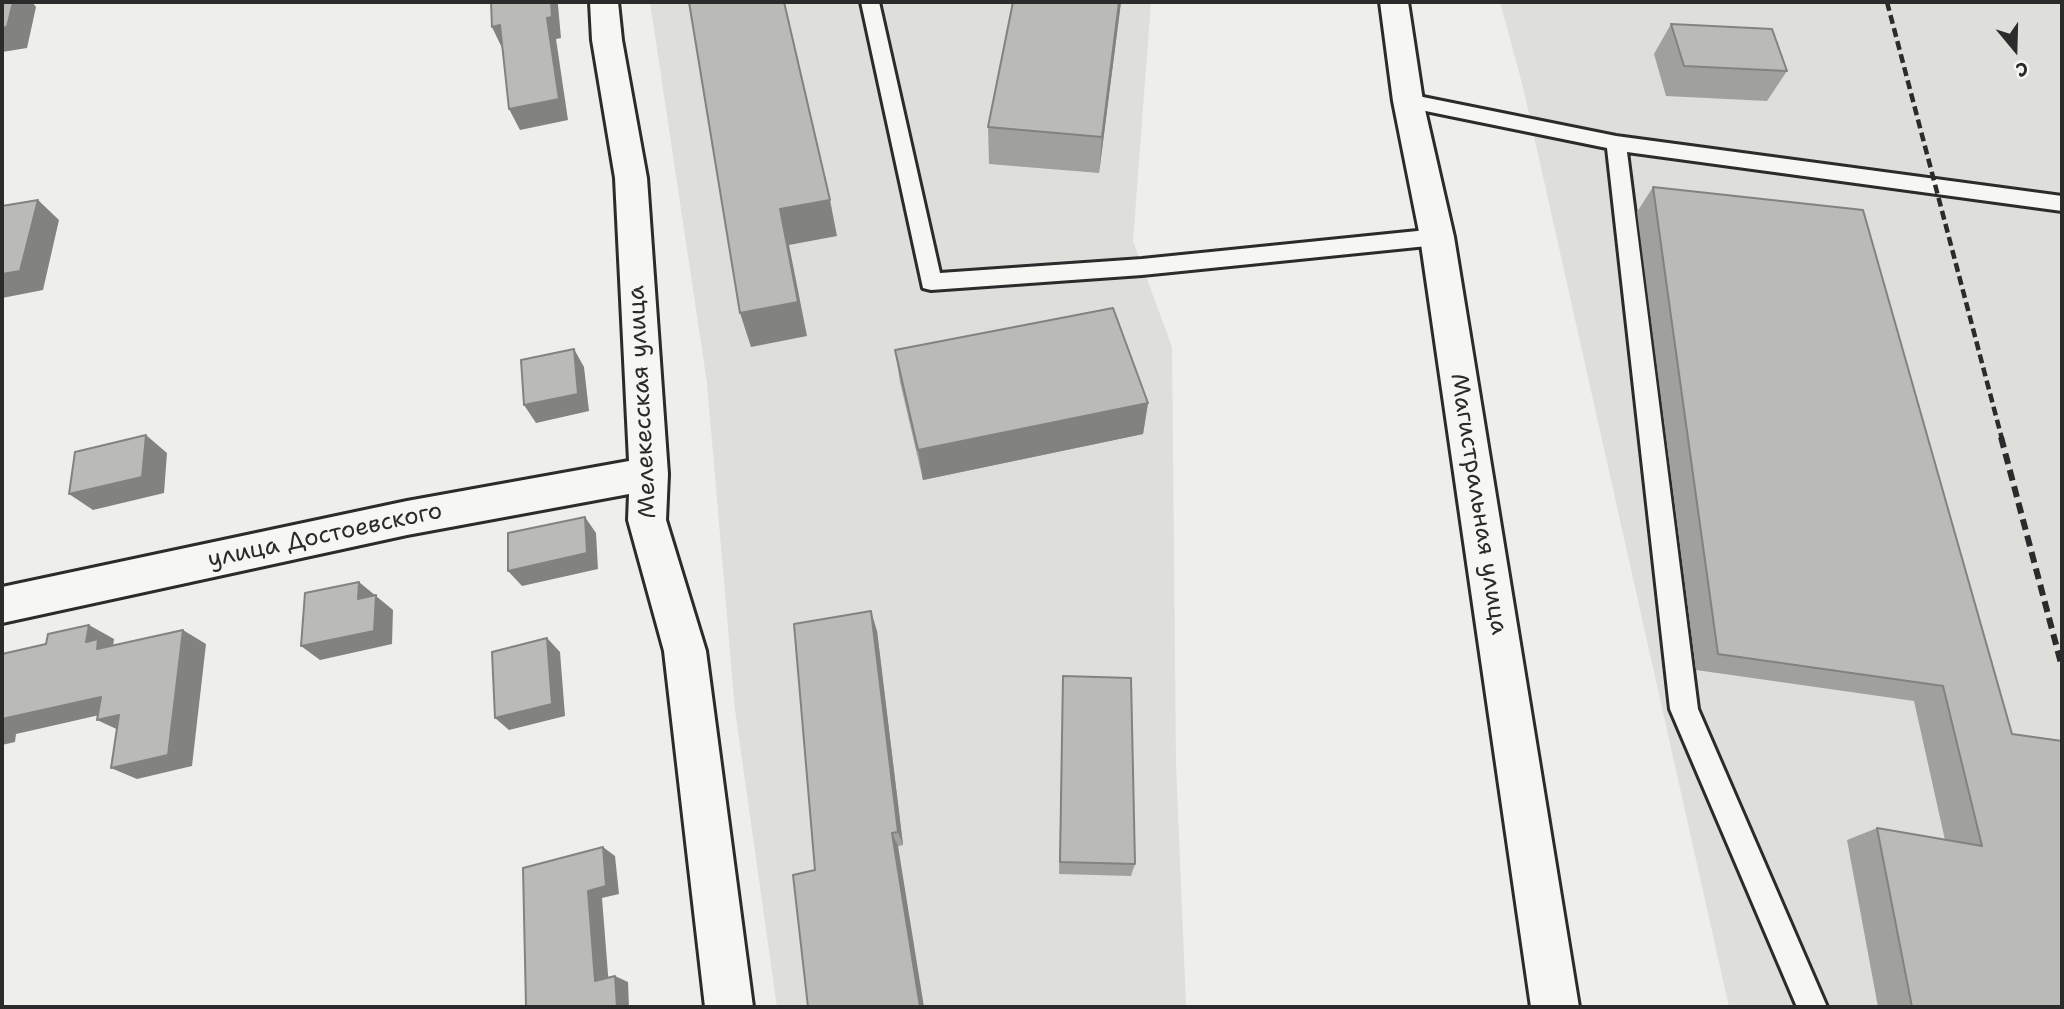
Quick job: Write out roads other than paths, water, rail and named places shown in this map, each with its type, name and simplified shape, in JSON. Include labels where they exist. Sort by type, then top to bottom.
[{"type":"street","name":"Мелекесская улица","points":[[604,2],[607,40],[632,178],[649,474],[647,520],[685,650],[729,1007]]},
{"type":"street","name":"Магистральная улица","points":[[1394,2],[1408,101],[1437,237],[1555,1007]]},
{"type":"street","name":"улица Достоевского","points":[[2,605],[407,518],[649,474]]},
{"type":"lane","points":[[870,2],[931,282],[1142,267],[1437,237]]},
{"type":"lane","points":[[1408,101],[1616,143],[2062,203]]},
{"type":"lane","points":[[1616,143],[1684,709],[1812,1007]]},
{"type":"railway","points":[[1887,2],[2002,439]]},
{"type":"railway","points":[[2001,437],[2062,667]]}]
